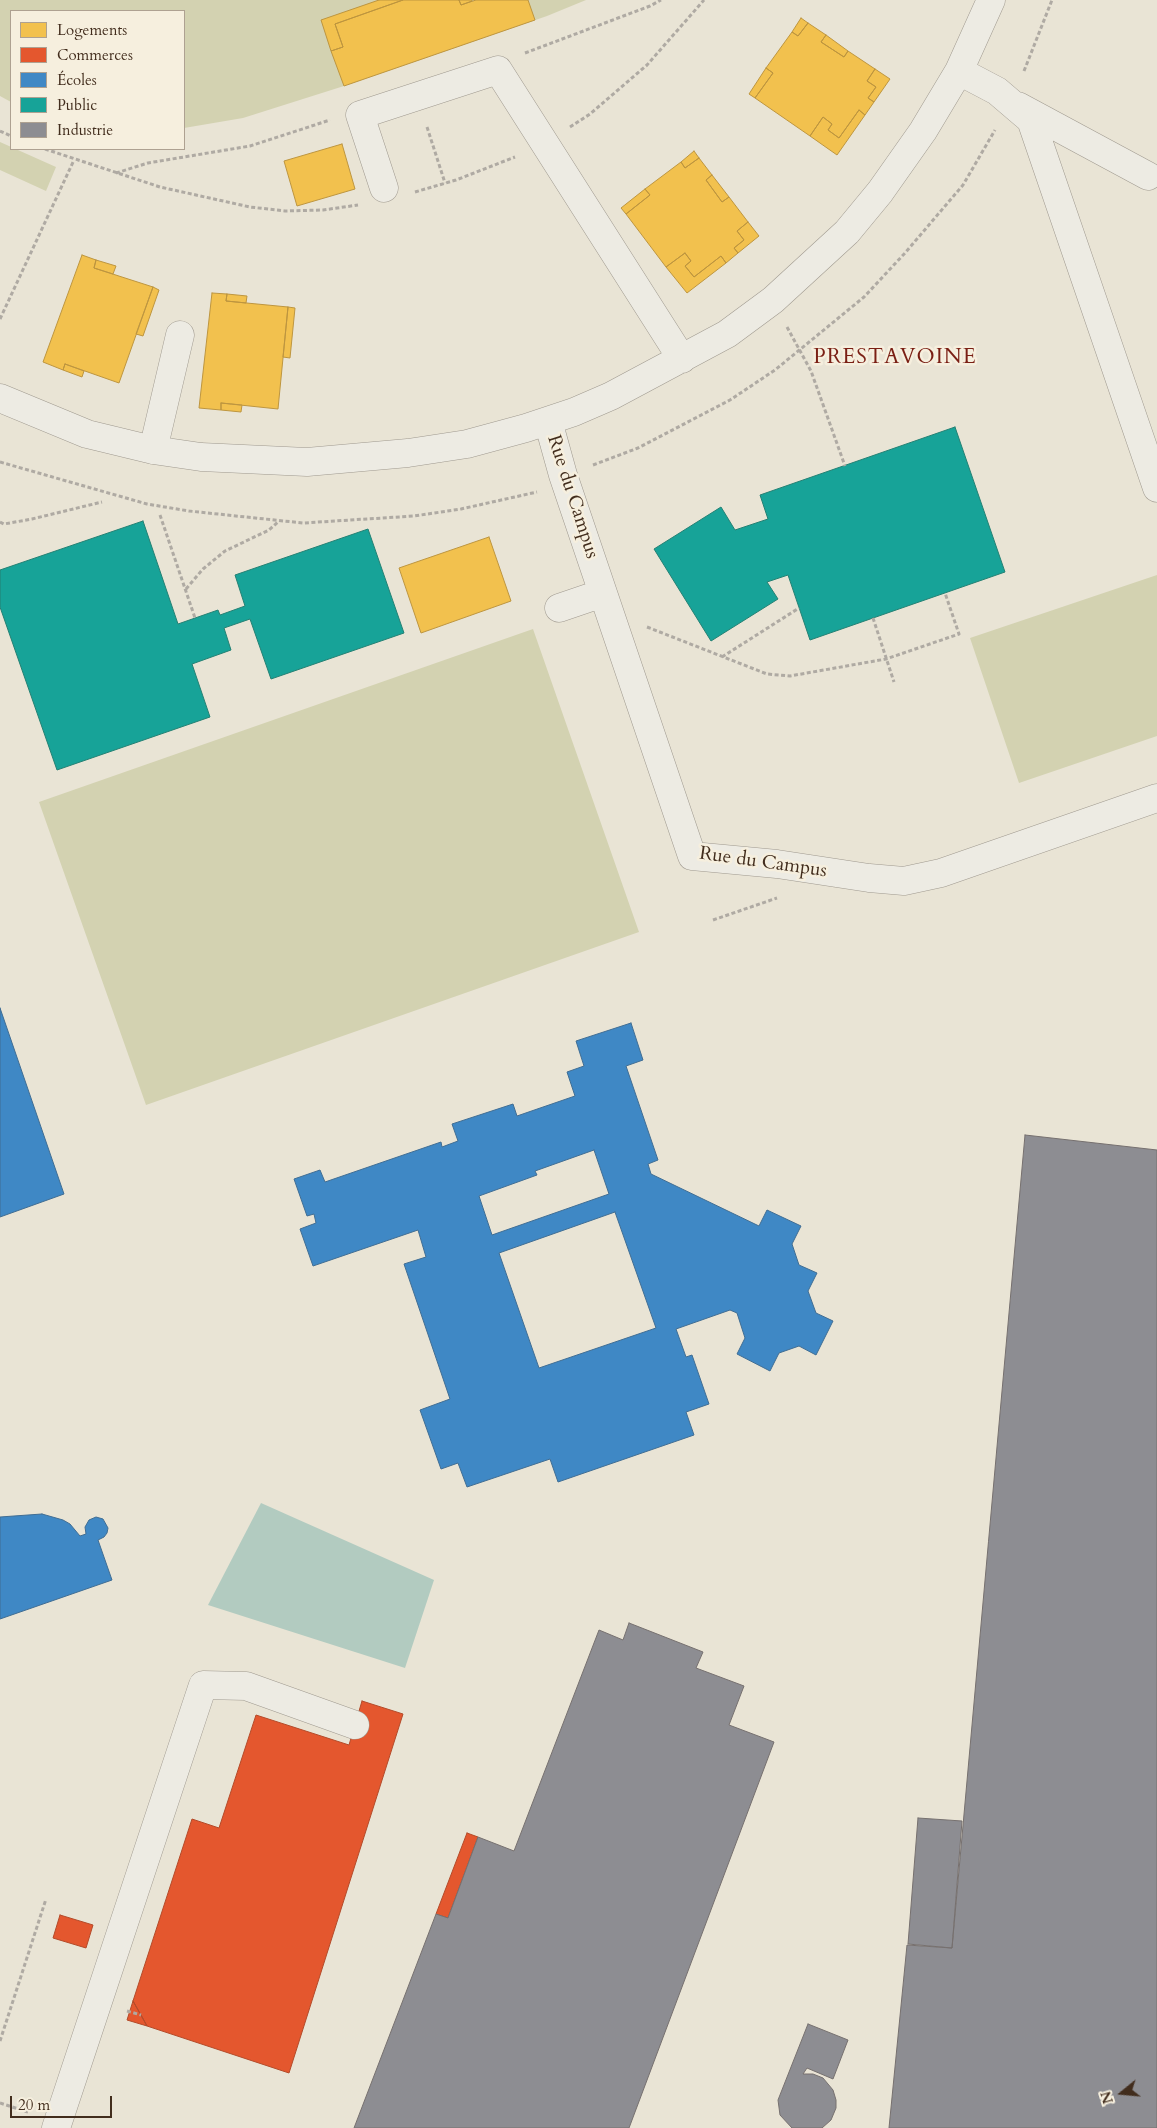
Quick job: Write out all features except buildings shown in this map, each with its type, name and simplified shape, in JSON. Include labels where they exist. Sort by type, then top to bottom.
[{"type":"street","points":[[0,398],[87,434],[153,450],[201,457],[307,462],[408,453],[467,444],[548,421],[611,396],[727,334],[773,300],[847,232],[880,192],[923,131],[959,71],[991,0]]},
{"type":"street","points":[[386,195],[360,115],[498,70],[682,359]]},
{"type":"street","points":[[959,71],[996,91],[1013,103],[1148,176]]},
{"type":"street","points":[[1013,103],[1031,120],[1157,488]]},
{"type":"street","points":[[153,450],[180,335]]},
{"type":"street","name":"Rue du Campus","points":[[548,421],[563,475],[692,856],[777,864],[868,878],[904,881],[941,873],[1157,798]]},
{"type":"street","points":[[559,608],[606,602]]},
{"type":"street","points":[[56,2128],[203,1685],[246,1686],[355,1725]]},
{"type":"path","points":[[498,70],[507,60],[650,6],[661,0]]},
{"type":"path","points":[[565,130],[590,114],[647,65],[704,0]]},
{"type":"path","points":[[1022,75],[1052,0]]},
{"type":"path","points":[[116,173],[148,163],[250,146],[321,122],[360,115]]},
{"type":"path","points":[[427,126],[446,183]]},
{"type":"path","points":[[0,462],[147,504],[188,511],[303,523],[366,520],[461,509],[550,487],[563,475],[638,448],[685,425],[730,400],[775,370],[864,297],[906,253],[963,185],[996,127]]},
{"type":"path","points":[[48,150],[160,187],[250,207],[285,211],[322,210],[446,183],[523,154]]},
{"type":"path","points":[[0,319],[74,160]]},
{"type":"path","points":[[773,300],[811,371],[846,466]]},
{"type":"path","points":[[0,522],[4,524],[102,502]]},
{"type":"path","points":[[160,515],[195,618]]},
{"type":"path","points":[[186,589],[203,569],[225,551],[269,530],[280,521]]},
{"type":"path","points":[[606,602],[722,657],[767,674],[790,676],[886,659],[959,634],[945,593]]},
{"type":"path","points":[[722,657],[799,608]]},
{"type":"path","points":[[873,618],[894,682]]},
{"type":"path","points":[[714,920],[786,894]]},
{"type":"path","points":[[0,2041],[46,1899]]},
{"type":"path","points":[[0,2103],[31,2112]]},
{"type":"shaded area","points":[[0,0],[586,0],[547,16],[344,86],[243,118],[185,128],[185,10],[10,10],[10,101],[0,96]]},
{"type":"shaded area","points":[[0,142],[10,146],[10,150],[18,150],[56,167],[46,191],[0,170]]},
{"type":"shaded area","points":[[1157,575],[1157,736],[1019,783],[970,638]]},
{"type":"shaded area","points":[[533,629],[639,932],[146,1105],[39,802]]},
{"type":"shaded area","points":[[261,1503],[434,1580],[405,1668],[208,1605]]},
{"type":"district","name":"PRESTAVOINE","points":[[895,358]]}]
